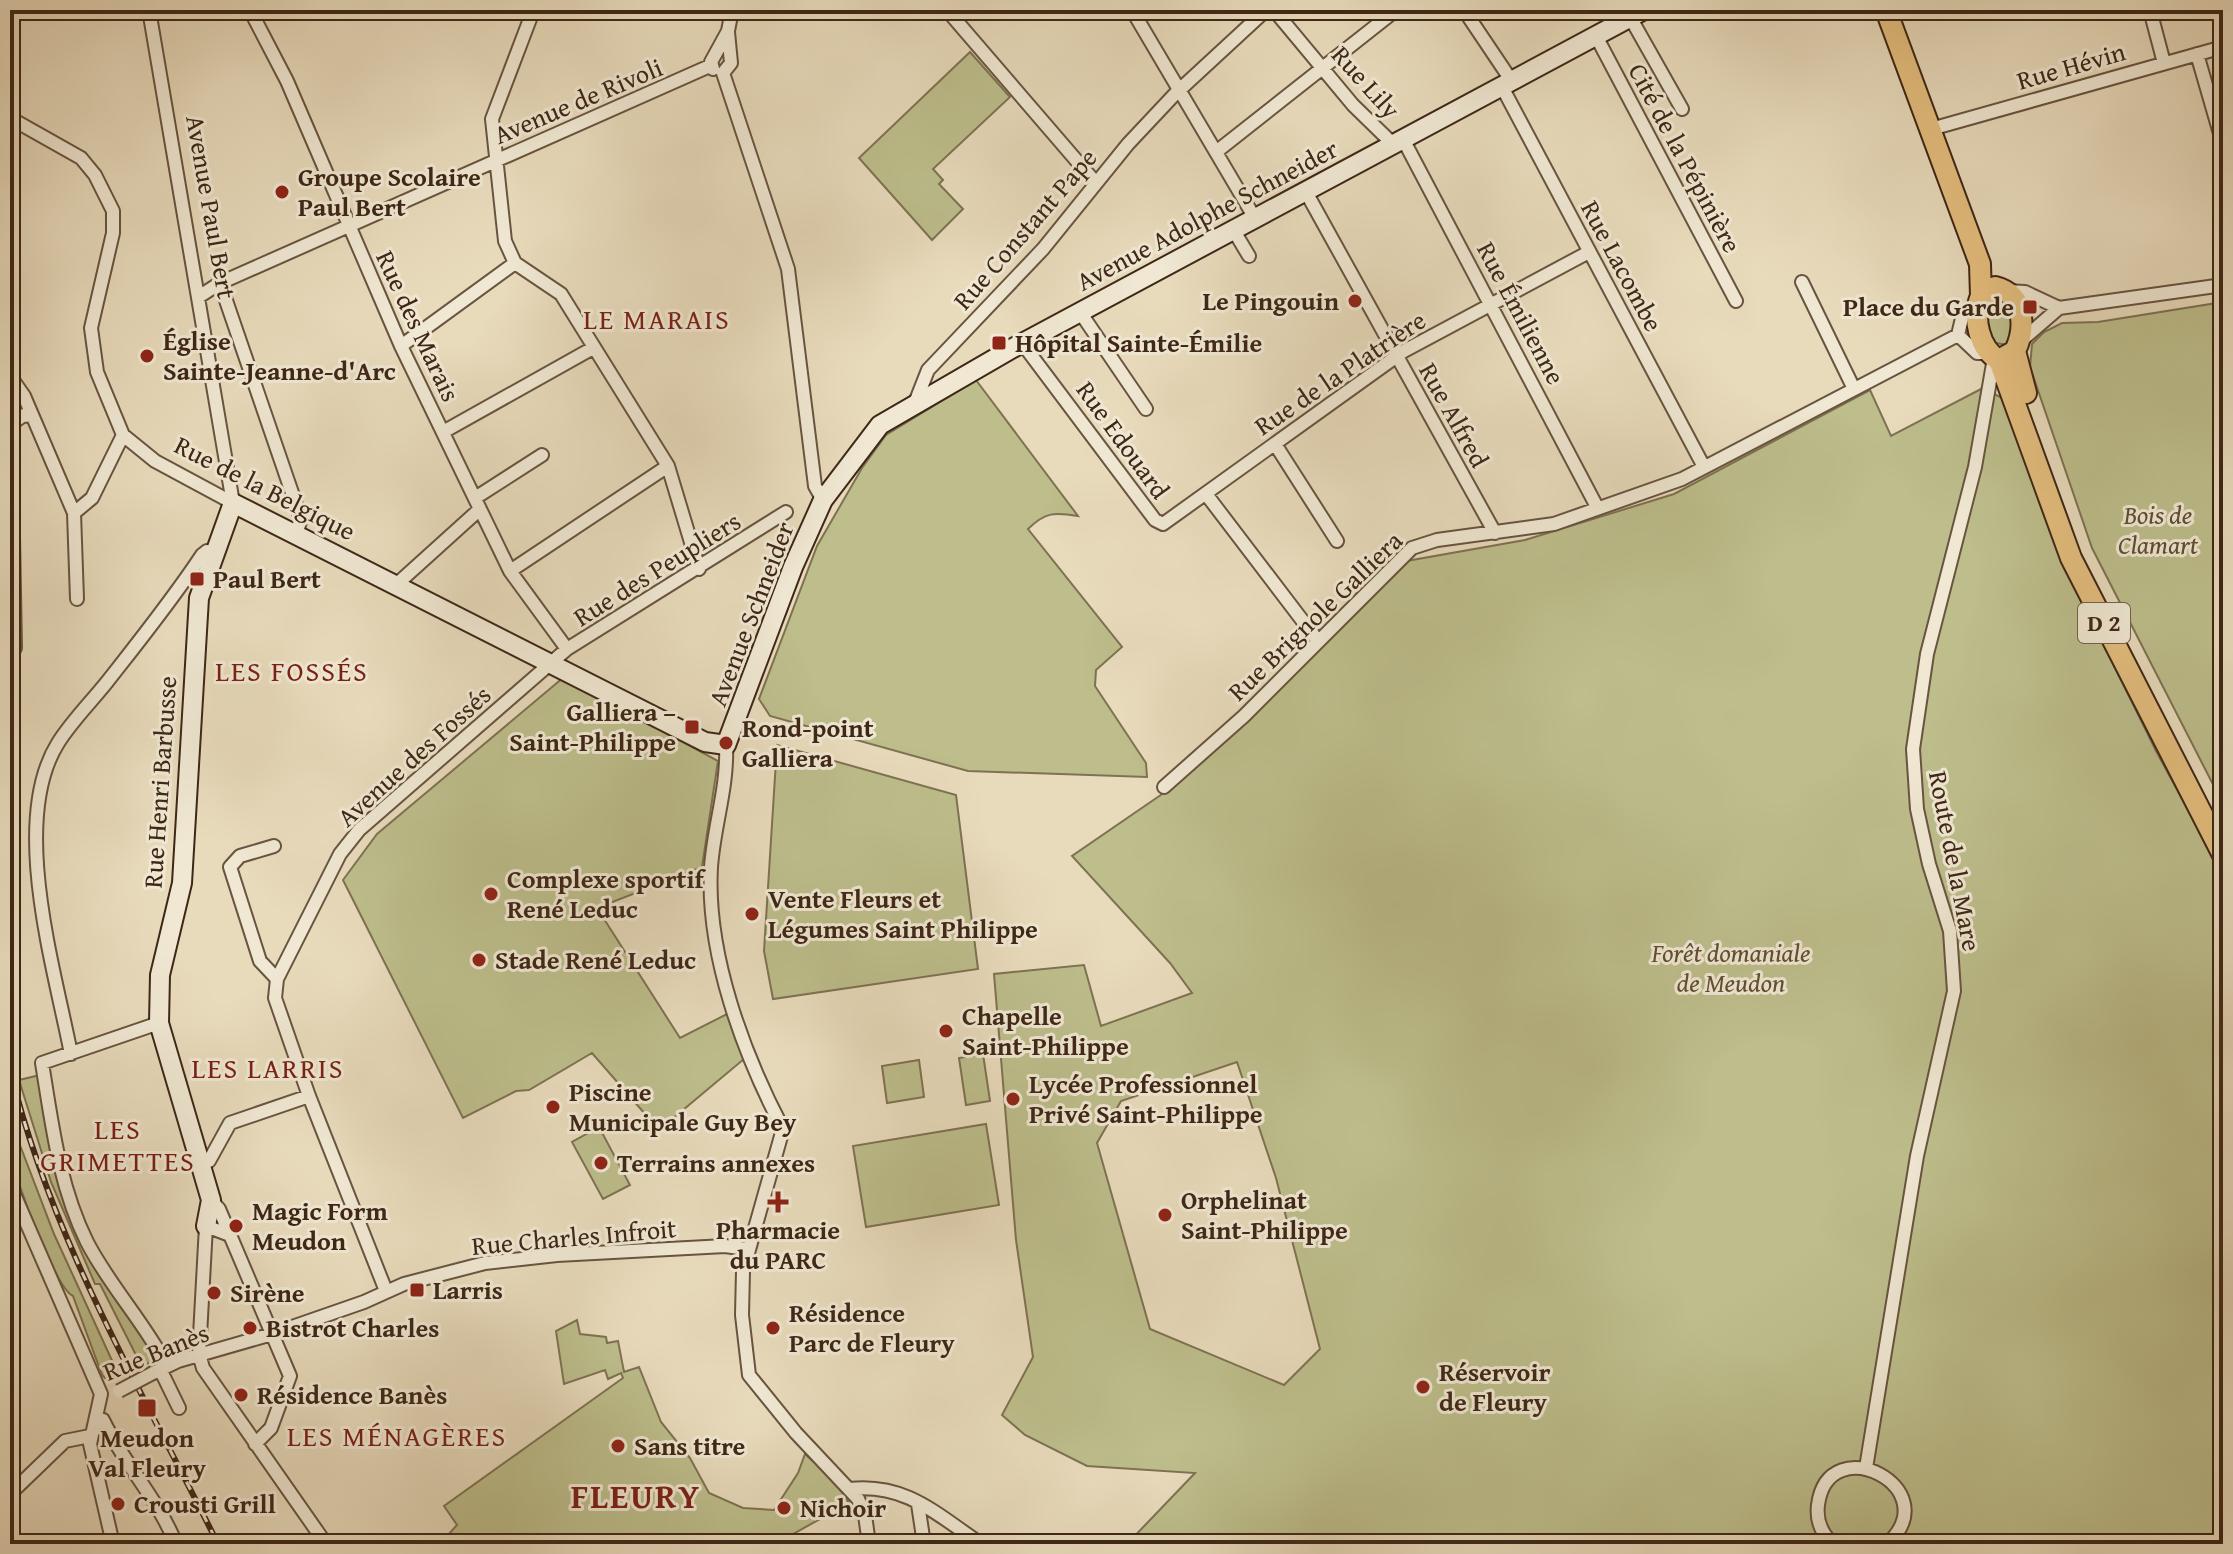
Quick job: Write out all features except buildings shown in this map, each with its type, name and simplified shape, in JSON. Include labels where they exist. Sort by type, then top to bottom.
[{"type":"main road","points":[[1886,10],[1980,264],[1978,331],[2003,353],[2023,324],[2020,309],[1980,264]]},
{"type":"main road","points":[[1979,300],[1990,289],[2004,290]]},
{"type":"main road","name":"D 2","points":[[2003,353],[2018,373],[2084,554],[2223,827]]},
{"type":"main road","name":"D 2","points":[[2003,353],[2071,558],[2223,855]]},
{"type":"street","name":"Avenue Paul Bert","points":[[149,10],[233,503],[215,553]]},
{"type":"street","name":"Rue des Marais","points":[[250,10],[287,81],[401,346],[510,571],[567,649]]},
{"type":"street","points":[[732,10],[716,71],[723,73],[788,269],[815,486],[823,500]]},
{"type":"street","points":[[947,10],[1095,182]]},
{"type":"street","points":[[1132,10],[1256,220]]},
{"type":"street","name":"Rue Constant Pape","points":[[915,403],[928,370],[1035,257],[1095,182],[1180,90],[1266,10]]},
{"type":"street","name":"Rue Lily","points":[[1274,10],[1323,68],[1399,143]]},
{"type":"street","points":[[1216,152],[1396,10]]},
{"type":"street","name":"Rue Lacombe","points":[[1464,10],[1506,82],[1589,252],[1704,467]]},
{"type":"street","points":[[2150,10],[2164,63]]},
{"type":"street","points":[[530,13],[492,119],[505,241],[515,263],[561,294],[668,466],[699,569]]},
{"type":"street","points":[[1637,14],[1682,109]]},
{"type":"street","name":"Avenue Adolphe Schneider","points":[[823,500],[880,425],[915,403],[1637,14]]},
{"type":"street","name":"Cité de la Pépinière","points":[[1596,36],[1736,301]]},
{"type":"street","name":"Rue Hévin","points":[[1931,129],[2223,47]]},
{"type":"street","points":[[2197,54],[2223,140]]},
{"type":"street","name":"Avenue de Rivoli","points":[[200,296],[220,283],[719,59]]},
{"type":"street","name":"Rue de la Belgique","points":[[10,118],[81,158],[95,175],[113,211],[113,233],[91,328],[97,372],[123,435],[155,461],[233,503],[705,742],[726,745]]},
{"type":"street","name":"Rue Émilienne","points":[[1399,143],[1492,303],[1597,507]]},
{"type":"street","name":"Rue Alfred","points":[[1306,192],[1495,533]]},
{"type":"street","points":[[1234,231],[1249,256]]},
{"type":"street","name":"Rue de la Platrière","points":[[1206,494],[1397,356],[1589,252]]},
{"type":"street","points":[[401,346],[515,263]]},
{"type":"street","points":[[1802,282],[1854,389]]},
{"type":"street","points":[[220,283],[301,519],[296,534]]},
{"type":"street","points":[[1979,300],[1962,318],[1958,335],[1977,353],[2003,353],[2059,308],[2223,285]]},
{"type":"street","points":[[2004,290],[2025,292],[2059,308]]},
{"type":"street","points":[[1080,312],[1146,409]]},
{"type":"street","name":"Rue Brignole Galliera","points":[[1164,787],[1412,548],[1437,540],[1554,524],[1682,479],[1958,335]]},
{"type":"street","name":"Rue Edouard","points":[[1022,343],[1159,523],[1167,522],[1206,494],[1318,641]]},
{"type":"street","points":[[443,432],[593,348]]},
{"type":"street","name":"Route de la Mare","points":[[1866,1468],[1917,1156],[1954,991],[1950,931],[1929,864],[1917,809],[1913,749],[1927,654],[2003,353]]},
{"type":"street","points":[[10,376],[24,396],[74,513],[77,599]]},
{"type":"street","points":[[10,656],[15,648],[11,424],[24,415],[31,416]]},
{"type":"street","points":[[74,513],[92,498],[123,435]]},
{"type":"street","points":[[1275,444],[1337,541]]},
{"type":"street","points":[[397,584],[477,504],[542,455]]},
{"type":"street","points":[[510,571],[668,466]]},
{"type":"street","name":"Avenue Schneider","points":[[726,745],[793,567],[823,500]]},
{"type":"street","name":"Rue des Peupliers","points":[[552,663],[567,649],[786,512]]},
{"type":"street","points":[[71,1054],[40,874],[38,802],[43,775],[57,744],[170,603],[202,555],[207,551],[215,553]]},
{"type":"street","name":"Rue Henri Barbusse","points":[[215,553],[199,598],[182,883],[160,975],[159,1023],[211,1200],[219,1209],[227,1234],[290,1376],[271,1428],[255,1444]]},
{"type":"street","name":"Avenue des Fossés","points":[[277,979],[340,854],[359,830],[552,663]]},
{"type":"street","points":[[726,745],[728,769],[712,864],[710,921],[757,1081],[783,1129],[747,1249],[742,1315],[749,1375],[796,1433],[850,1489],[865,1515],[869,1544]]},
{"type":"street","points":[[274,846],[240,856],[230,867],[260,961],[277,979],[275,998],[309,1096],[386,1291]]},
{"type":"street","points":[[159,1023],[42,1063],[59,1165],[91,1248],[152,1336],[160,1369],[179,1408]]},
{"type":"street","points":[[201,1164],[209,1161],[227,1125],[309,1096]]},
{"type":"street","points":[[10,1185],[101,1398]]},
{"type":"street","name":"Rue Henri Barbusse","points":[[206,1226],[211,1200]]},
{"type":"street","points":[[227,1234],[206,1226],[199,1354],[203,1368],[326,1544]]},
{"type":"street","name":"Rue Charles Infroit","points":[[272,1334],[386,1291],[485,1263],[587,1253],[725,1246],[747,1249]]},
{"type":"street","name":"Rue Banès","points":[[90,1436],[101,1398],[199,1354],[272,1334]]},
{"type":"street","points":[[97,1419],[103,1420],[165,1517],[176,1544]]},
{"type":"street","points":[[10,1494],[65,1441],[90,1436],[113,1544]]},
{"type":"street","points":[[1833,1544],[1819,1524],[1818,1502],[1823,1489],[1841,1472],[1866,1468],[1891,1480],[1899,1491],[1903,1521],[1891,1540],[1907,1544]]},
{"type":"street","points":[[850,1489],[877,1486],[899,1491],[981,1544]]},
{"type":"street","points":[[918,1504],[924,1544]]},
{"type":"green space","points":[[970,52],[1010,97],[933,169],[943,180],[939,184],[963,209],[932,240],[859,158]]},
{"type":"green space","name":"Bois de Clamart","points":[[2223,302],[2223,804],[2092,548],[2030,367],[2032,344],[2044,332],[2062,323],[2098,322]]},
{"type":"green space","points":[[2002,303],[2011,312],[2013,322],[2007,345],[1991,342],[1985,314],[1990,306]]},
{"type":"green space","points":[[976,380],[1078,516],[1051,515],[1028,529],[1122,647],[1096,670],[1095,686],[1146,763],[1147,777],[968,771],[770,716],[759,699],[817,546],[862,468],[886,435]]},
{"type":"green space","name":"Forêt domaniale de Meudon","points":[[1983,388],[2004,399],[2063,562],[2156,751],[2223,874],[2223,1544],[1127,1544],[1195,1473],[1087,1466],[1025,1435],[1002,1415],[1033,1357],[1016,1240],[994,974],[1084,965],[1101,1026],[1192,993],[1170,963],[1072,856],[1168,790],[1281,688],[1401,562],[1525,540],[1674,494],[1870,390],[1891,436]],"holes":[[[1237,1062],[1276,1178],[1320,1349],[1284,1385],[1150,1329],[1097,1143],[1121,1101]]]},
{"type":"green space","name":"Complexe sportif René Leduc","points":[[564,677],[718,761],[702,867],[597,908],[680,1038],[729,1013],[744,1059],[659,1130],[592,1053],[529,1090],[516,1091],[463,1118],[343,880],[377,834]]},
{"type":"green space","points":[[777,745],[956,795],[978,969],[773,999],[764,951]]},
{"type":"green space","points":[[983,1054],[990,1101],[966,1105],[959,1058]]},
{"type":"green space","points":[[919,1060],[924,1097],[887,1103],[882,1066]]},
{"type":"green space","points":[[40,1075],[84,1244],[159,1356],[142,1367],[100,1284],[95,1284],[51,1182],[19,1080]]},
{"type":"green space","points":[[10,1119],[54,1234],[120,1378],[107,1380],[102,1375],[73,1296],[57,1274],[37,1232],[11,1156]]},
{"type":"green space","points":[[986,1124],[999,1205],[866,1227],[853,1146]]},
{"type":"green space","name":"Terrains annexes","points":[[599,1127],[630,1185],[603,1199],[572,1142]]},
{"type":"green space","points":[[577,1320],[580,1334],[606,1337],[607,1343],[618,1341],[624,1372],[639,1367],[661,1422],[690,1458],[709,1493],[743,1508],[774,1510],[798,1473],[805,1454],[835,1481],[849,1503],[775,1544],[440,1544],[457,1525],[444,1506],[623,1378],[621,1373],[608,1379],[605,1370],[564,1384],[556,1331]]},
{"type":"railway","points":[[10,1069],[27,1131],[73,1253],[129,1371],[218,1544]]},
{"type":"place","name":"Groupe Scolaire Paul Bert","points":[[282,192]]},
{"type":"place","name":"Le Pingouin","points":[[1355,301]]},
{"type":"place","name":"Place du Garde","points":[[2030,307]]},
{"type":"place","name":"Hôpital Sainte-Émilie","points":[[999,343]]},
{"type":"place","name":"Église Sainte-Jeanne-d'Arc","points":[[147,356]]},
{"type":"place","name":"Paul Bert","points":[[197,579]]},
{"type":"place","name":"Galliera – Saint-Philippe","points":[[692,727]]},
{"type":"place","name":"Rond-point Galliera","points":[[726,743]]},
{"type":"place","name":"Complexe sportif René Leduc","points":[[491,894]]},
{"type":"place","name":"Vente Fleurs et Légumes Saint Philippe","points":[[752,914]]},
{"type":"place","name":"Stade René Leduc","points":[[479,960]]},
{"type":"place","name":"Chapelle Saint-Philippe","points":[[946,1031]]},
{"type":"place","name":"Lycée Professionnel Privé Saint-Philippe","points":[[1013,1099]]},
{"type":"place","name":"Piscine Municipale Guy Bey","points":[[553,1107]]},
{"type":"place","name":"Terrains annexes","points":[[601,1163]]},
{"type":"place","name":"Pharmacie du PARC","points":[[778,1202]]},
{"type":"place","name":"Orphelinat Saint-Philippe","points":[[1165,1215]]},
{"type":"place","name":"Magic Form Meudon","points":[[236,1226]]},
{"type":"place","name":"Larris","points":[[417,1290]]},
{"type":"place","name":"Sirène","points":[[214,1293]]},
{"type":"place","name":"Bistrot Charles","points":[[250,1328]]},
{"type":"place","name":"Résidence Parc de Fleury","points":[[773,1328]]},
{"type":"place","name":"Réservoir de Fleury","points":[[1423,1387]]},
{"type":"place","name":"Résidence Banès","points":[[241,1395]]},
{"type":"place","name":"Meudon Val Fleury","points":[[147,1408]]},
{"type":"place","name":"Sans titre","points":[[618,1446]]},
{"type":"place","name":"Crousti Grill","points":[[118,1504]]},
{"type":"place","name":"Nichoir","points":[[784,1508]]},
{"type":"district","name":"LE MARAIS","points":[[657,319]]},
{"type":"district","name":"LES FOSSÉS","points":[[292,671]]},
{"type":"district","name":"LES LARRIS","points":[[268,1068]]},
{"type":"district","name":"LES GRIMETTES","points":[[118,1145]]},
{"type":"district","name":"LES MÉNAGÈRES","points":[[397,1436]]},
{"type":"district","name":"FLEURY","points":[[636,1496]]}]
